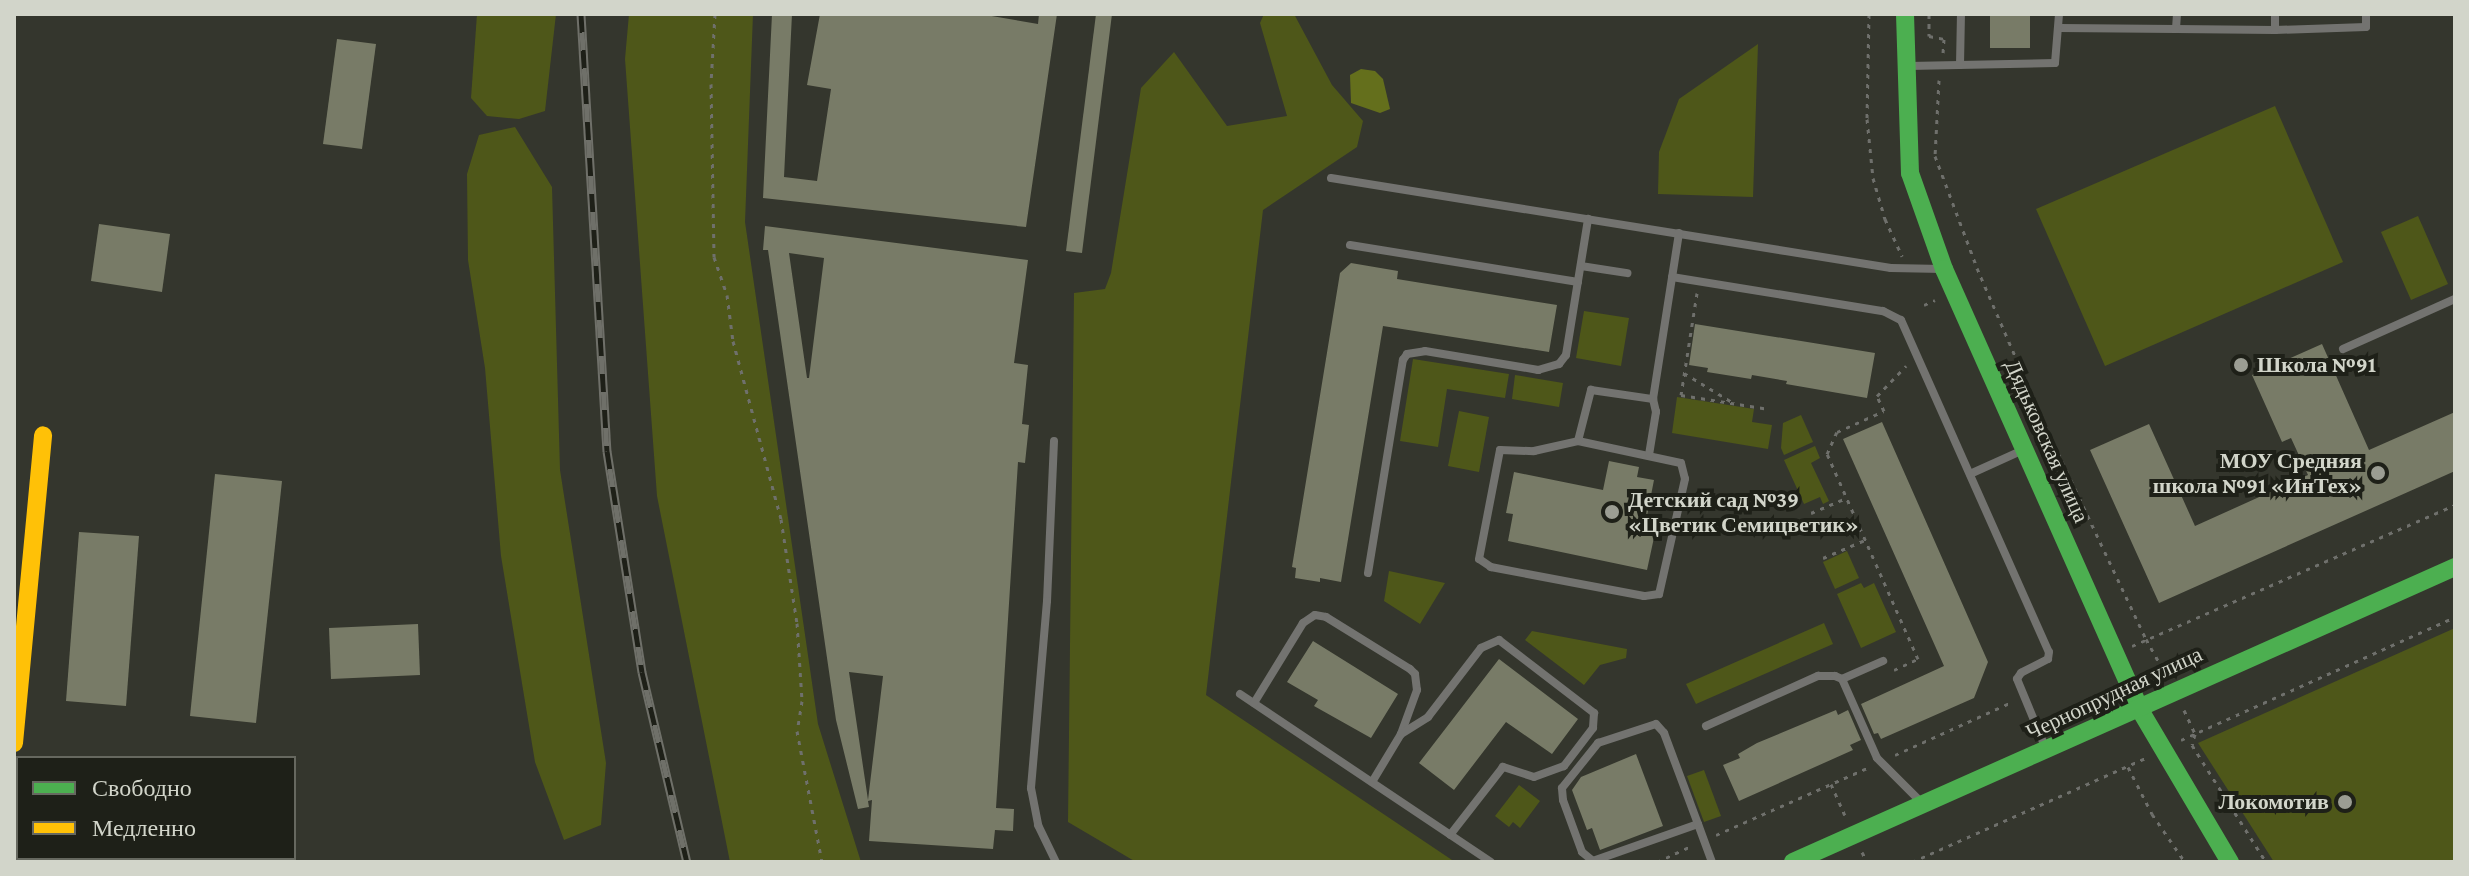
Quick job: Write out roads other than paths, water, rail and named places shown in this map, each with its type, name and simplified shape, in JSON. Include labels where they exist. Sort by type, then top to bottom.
[{"type":"street","name":"Дядьковская улица","points":[[1905,14],[1910,173],[1944,269],[2140,710],[2230,862]]},
{"type":"street","points":[[14,743],[43,435]]},
{"type":"street","name":"Чернопрудная улица","points":[[1793,862],[1817,857],[1924,805],[2455,567]]},
{"type":"lane","points":[[1960,65],[1961,14]]},
{"type":"lane","points":[[1905,66],[2055,63],[2059,14]]},
{"type":"lane","points":[[2176,29],[2177,14]]},
{"type":"lane","points":[[2275,14],[2275,30]]},
{"type":"lane","points":[[2060,28],[2275,30],[2366,27],[2366,14]]},
{"type":"lane","points":[[1331,178],[1891,268],[1944,269]]},
{"type":"lane","points":[[1368,573],[1403,360],[1407,354],[1425,351],[1538,370],[1551,368],[1566,355],[1588,219]]},
{"type":"lane","points":[[1649,455],[1656,412],[1653,399],[1679,233]]},
{"type":"lane","points":[[1350,245],[1578,282]]},
{"type":"lane","points":[[1581,266],[1627,273]]},
{"type":"lane","points":[[1672,277],[1893,314],[1901,320],[2049,652],[2048,659],[2021,673],[2017,679],[2047,751]]},
{"type":"lane","points":[[2343,349],[2455,299]]},
{"type":"lane","points":[[1578,441],[1591,390],[1653,399]]},
{"type":"lane","points":[[1054,441],[1047,601],[1031,788],[1038,825],[1056,862]]},
{"type":"lane","points":[[1578,441],[1649,455],[1681,463],[1684,471],[1659,594],[1644,596],[1483,564],[1479,551],[1500,450],[1534,451],[1578,441]]},
{"type":"lane","points":[[1970,474],[2024,450]]},
{"type":"lane","points":[[1254,703],[1308,617],[1326,617],[1415,674],[1417,690],[1401,734],[1372,782]]},
{"type":"lane","points":[[1401,734],[1428,717],[1481,648],[1499,640],[1594,713],[1593,728],[1564,766],[1534,777],[1503,767],[1450,835]]},
{"type":"lane","points":[[1842,679],[1883,661]]},
{"type":"lane","points":[[1706,726],[1818,676],[1829,674],[1842,679],[1881,762],[1924,805]]},
{"type":"lane","points":[[1240,694],[1491,862]]},
{"type":"lane","points":[[1698,824],[1593,861],[1582,852],[1563,800],[1562,788],[1598,743],[1656,724],[1664,733],[1698,824],[1704,841],[1712,862]]},
{"type":"railway","points":[[581,14],[607,451],[642,672],[687,862]]},
{"type":"place","name":"Школа №91","points":[[2241,365]]},
{"type":"place","name":"МОУ Средняя школа №91 «ИнТех»","points":[[2378,473]]},
{"type":"place","name":"Детский сад №39 «Цветик Семицветик»","points":[[1612,512]]},
{"type":"place","name":"Локомотив","points":[[2345,802]]}]
